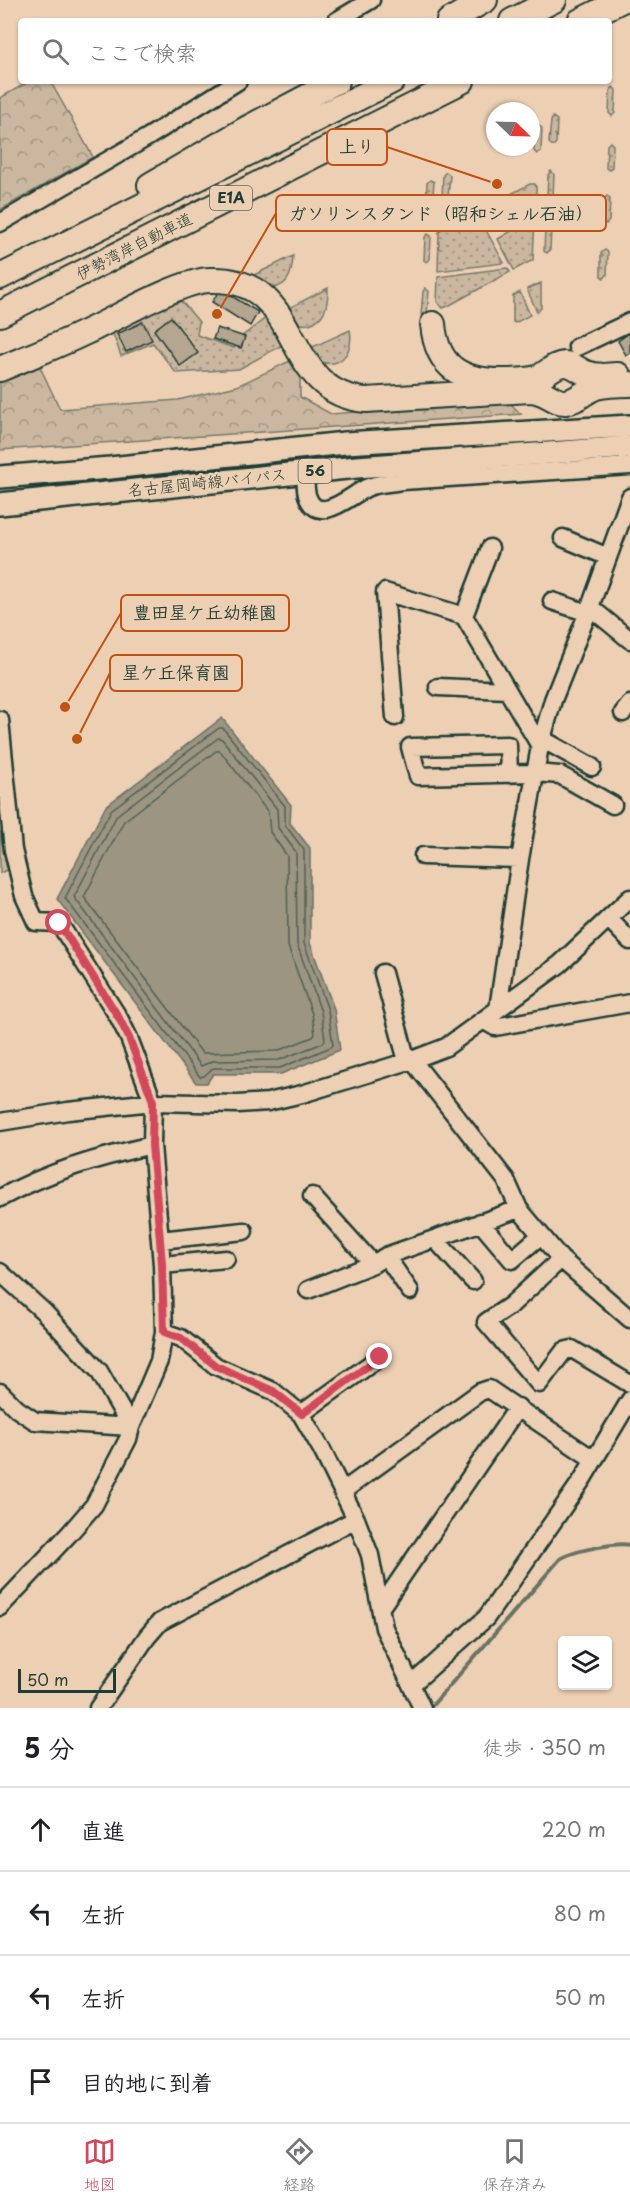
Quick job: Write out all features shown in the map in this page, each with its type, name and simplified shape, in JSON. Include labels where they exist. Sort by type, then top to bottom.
[{"type":"highway","points":[[454,18],[485,0]]},
{"type":"highway","points":[[518,18],[554,0]]},
{"type":"highway","points":[[586,18],[622,0]]},
{"type":"highway","points":[[0,275],[246,129],[331,84]]},
{"type":"highway","name":"伊勢湾岸自動車道","points":[[0,275],[386,84]]},
{"type":"highway","name":"伊勢湾岸自動車道","points":[[0,314],[456,84]]},
{"type":"highway","points":[[0,369],[195,282],[220,280],[243,285],[262,296],[278,313],[315,377],[332,391],[354,399],[531,390],[543,392],[566,402],[572,401],[595,387],[630,384]]},
{"type":"highway","points":[[433,324],[436,347],[440,355],[456,371],[476,380],[524,381],[544,375],[564,364],[596,376],[630,374]]},
{"type":"main road","name":"名古屋岡崎線バイパス","points":[[0,477],[110,468],[345,443],[630,426]]},
{"type":"main road","name":"名古屋岡崎線バイパス","points":[[0,504],[305,472],[630,447]]},
{"type":"street","points":[[341,18],[371,0]]},
{"type":"street","points":[[0,223],[148,137],[233,84]]},
{"type":"street","points":[[577,347],[630,322]]},
{"type":"street","points":[[305,472],[307,496],[313,505],[322,510],[331,509],[368,487],[403,482],[630,466]]},
{"type":"street","points":[[498,1009],[520,859],[541,742],[553,700],[608,557],[624,536],[630,497]]},
{"type":"street","points":[[563,538],[608,557]]},
{"type":"street","points":[[464,616],[490,548]]},
{"type":"street","points":[[395,717],[385,592],[464,616],[507,690],[541,742],[592,766]]},
{"type":"street","points":[[552,601],[589,610],[630,640]]},
{"type":"street","points":[[438,687],[507,690]]},
{"type":"street","points":[[0,720],[13,850],[24,896],[36,922],[59,923],[119,1018],[153,1101],[152,1145],[162,1264],[164,1332],[159,1361],[128,1439],[94,1505],[55,1550],[0,1607]]},
{"type":"street","points":[[509,774],[508,746],[410,747],[418,776],[500,774],[535,773],[560,775],[614,805]]},
{"type":"street","points":[[423,856],[520,859]]},
{"type":"street","points":[[0,1122],[153,1101],[238,1104],[268,1102],[302,1094],[410,1060],[446,1047],[560,964],[630,898]]},
{"type":"street","points":[[609,919],[630,941]]},
{"type":"street","points":[[383,973],[410,1060],[506,1180],[519,1209],[561,1259],[630,1319]]},
{"type":"street","points":[[483,1020],[495,1027],[630,1003]]},
{"type":"street","points":[[0,1198],[22,1186],[73,1165],[152,1145]]},
{"type":"street","points":[[312,1196],[380,1260],[410,1292]]},
{"type":"street","points":[[308,1290],[380,1260],[519,1209]]},
{"type":"street","points":[[480,1222],[512,1260],[541,1235]]},
{"type":"street","points":[[160,1240],[244,1231]]},
{"type":"street","points":[[435,1239],[473,1281]]},
{"type":"street","points":[[162,1264],[226,1259]]},
{"type":"street","points":[[561,1259],[511,1305],[486,1322],[540,1384],[564,1351],[572,1349],[630,1384]]},
{"type":"street","points":[[0,1272],[44,1312],[99,1371],[131,1427]]},
{"type":"street","points":[[164,1332],[181,1338],[216,1366],[273,1391],[302,1414],[356,1519],[370,1555],[384,1628],[422,1708]]},
{"type":"street","points":[[302,1414],[380,1357]]},
{"type":"street","points":[[343,1491],[480,1392],[489,1389],[593,1459]]},
{"type":"street","points":[[0,1392],[17,1409],[35,1421],[131,1427]]},
{"type":"street","points":[[411,1685],[486,1618],[582,1480],[630,1400]]},
{"type":"street","points":[[381,1606],[518,1407]]},
{"type":"street","points":[[98,1708],[160,1622],[356,1519]]},
{"type":"green space","points":[[25,84],[52,84],[93,157],[0,210],[0,98]]},
{"type":"green space","points":[[613,87],[616,90],[615,113],[612,116],[609,113],[610,91]]},
{"type":"green space","points":[[553,117],[557,120],[556,143],[553,146],[549,143]]},
{"type":"green space","points":[[540,126],[542,128],[540,152]]},
{"type":"green space","points":[[610,142],[613,145],[612,167],[609,170],[606,168],[607,145]]},
{"type":"green space","points":[[551,171],[554,174],[553,197],[550,200],[547,197],[548,175]]},
{"type":"green space","points":[[446,172],[450,175],[448,197],[445,200],[442,198],[443,175]]},
{"type":"green space","points":[[430,180],[434,182],[432,205],[429,208],[426,206],[427,183]]},
{"type":"green space","points":[[530,184],[535,184],[536,187],[536,207],[493,231],[490,230],[480,210]]},
{"type":"green space","points":[[607,196],[610,198],[609,221],[606,224],[603,222],[604,199]]},
{"type":"green space","points":[[476,212],[504,263],[438,271],[439,232]]},
{"type":"green space","points":[[535,217],[533,260],[514,270],[498,239]]},
{"type":"green space","points":[[548,225],[551,228],[550,250],[547,253],[544,251],[545,228]]},
{"type":"green space","points":[[428,234],[431,236],[430,259],[427,262],[424,260],[425,237]]},
{"type":"green space","points":[[605,250],[608,252],[607,275],[604,278],[601,276],[601,253]]},
{"type":"green space","points":[[293,256],[287,281],[278,287],[263,289],[253,279],[252,276]]},
{"type":"green space","points":[[507,268],[510,272],[448,306],[443,308],[437,302],[438,277]]},
{"type":"green space","points":[[541,283],[541,308],[537,312],[527,289]]},
{"type":"green space","points":[[328,288],[325,310],[315,322],[297,323],[283,311]]},
{"type":"green space","points":[[425,288],[429,291],[425,317],[421,315]]},
{"type":"green space","points":[[520,292],[530,315],[515,323],[513,322],[513,296]]},
{"type":"green space","points":[[178,297],[199,322],[197,335],[234,348],[241,337],[271,314],[286,343],[239,369],[176,373],[153,343],[121,356],[112,331]]},
{"type":"green space","points":[[350,330],[351,341],[348,350],[338,362],[323,362],[308,349]]},
{"type":"green space","points":[[292,360],[300,376],[300,397],[331,414],[507,400],[521,414],[0,450],[0,381],[39,365],[60,409],[178,400],[237,386]]},
{"type":"green space","points":[[0,831],[7,870],[0,873]]},
{"type":"water","points":[[222,718],[291,805],[290,823],[310,848],[310,943],[334,1009],[340,1050],[281,1074],[213,1074],[207,1083],[196,1083],[57,899],[106,806]]},
{"type":"building","points":[[220,289],[258,312],[250,326],[212,302]]},
{"type":"building","points":[[171,317],[198,353],[180,366],[154,330]]},
{"type":"building","points":[[143,322],[152,340],[126,352],[117,334]]},
{"type":"building","points":[[217,328],[245,337],[241,348],[213,339]]},
{"type":"building","points":[[629,333],[630,353],[626,355],[618,341]]},
{"type":"waterway","points":[[430,1708],[560,1559],[594,1548],[630,1545]]},
{"type":"place","name":"上り","points":[[497,184]]},
{"type":"place","name":"ガソリンスタンド（昭和シェル石油）","points":[[217,314]]},
{"type":"place","name":"豊田星ケ丘幼稚園","points":[[65,707]]},
{"type":"place","name":"星ケ丘保育園","points":[[77,739]]},
{"type":"route","points":[[59,923],[119,1018],[153,1101],[152,1145],[162,1264],[164,1332],[181,1338],[216,1366],[273,1391],[302,1414],[380,1357]]}]
